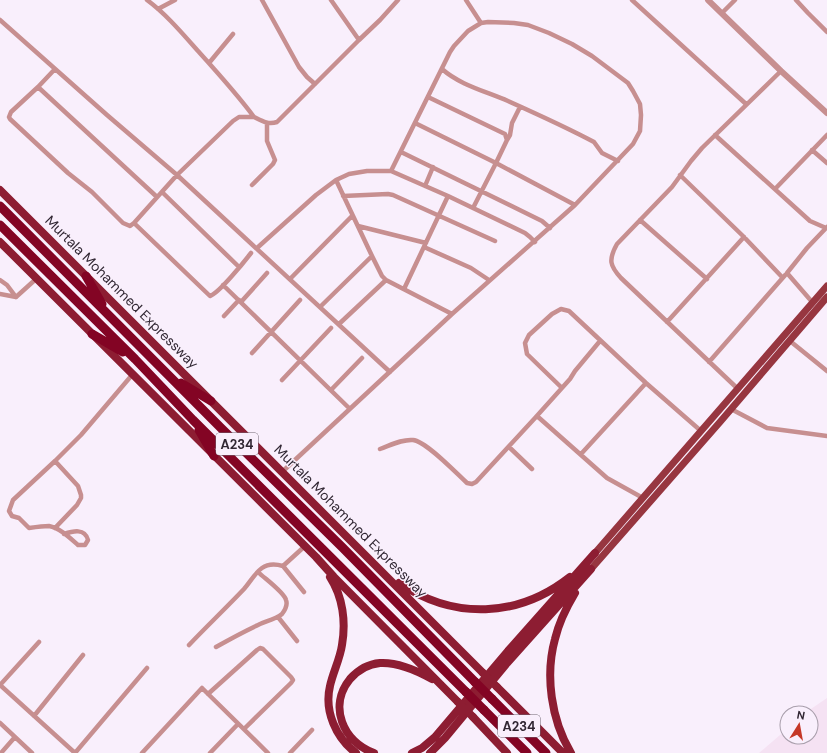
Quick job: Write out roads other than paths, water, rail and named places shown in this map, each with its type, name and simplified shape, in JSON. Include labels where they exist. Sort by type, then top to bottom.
[{"type":"highway","name":"Murtala Mohammed Expressway","points":[[0,190],[563,753]]},
{"type":"highway","name":"Murtala Mohammed Expressway","points":[[0,206],[546,753]]},
{"type":"highway","name":"A234","points":[[0,225],[527,753]]},
{"type":"highway","points":[[0,242],[316,557],[507,753]]},
{"type":"highway","points":[[86,276],[107,313]]},
{"type":"highway","points":[[92,334],[135,359]]},
{"type":"highway","points":[[169,375],[211,401]]},
{"type":"highway","points":[[193,420],[214,456]]},
{"type":"highway","points":[[380,569],[410,591],[437,603],[478,610],[492,609],[515,606],[542,594],[568,578],[595,553]]},
{"type":"highway","points":[[412,753],[422,748],[435,738],[508,651],[595,553]]},
{"type":"highway","points":[[316,557],[333,581],[341,602],[344,623],[342,646],[330,686],[330,714],[342,740],[356,753]]},
{"type":"highway","points":[[430,753],[445,738],[507,663],[591,569]]},
{"type":"highway","points":[[571,753],[561,733],[553,704],[551,672],[552,655],[555,639],[564,612],[591,569]]},
{"type":"highway","points":[[374,753],[352,739],[344,727],[341,719],[341,697],[348,681],[353,675],[370,665],[378,663],[394,664],[419,672],[446,690]]},
{"type":"main road","points":[[595,553],[827,286]]},
{"type":"main road","points":[[591,569],[827,297]]},
{"type":"street","points":[[147,0],[181,32],[239,97],[254,117]]},
{"type":"street","points":[[158,9],[175,0]]},
{"type":"street","points":[[262,0],[299,67],[315,84]]},
{"type":"street","points":[[332,0],[359,40]]},
{"type":"street","points":[[55,69],[11,112],[9,117],[68,173],[92,192],[122,223],[130,226],[177,175],[233,121],[239,117],[254,117],[267,123],[272,124],[277,122],[380,20],[398,0]]},
{"type":"street","points":[[466,0],[481,24]]},
{"type":"street","points":[[632,0],[746,104]]},
{"type":"street","points":[[708,0],[781,71],[827,113]]},
{"type":"street","points":[[722,14],[735,0]]},
{"type":"street","points":[[796,0],[826,29]]},
{"type":"street","points":[[0,20],[177,175],[390,372]]},
{"type":"street","points":[[282,472],[489,280],[535,242],[575,205],[618,161],[633,144],[640,131],[640,104],[628,83],[592,56],[572,44],[528,25],[505,22],[488,22],[481,24],[468,32],[450,52],[391,171]]},
{"type":"street","points":[[209,63],[233,34]]},
{"type":"street","points":[[442,69],[457,80],[520,107],[594,142],[602,153],[618,161]]},
{"type":"street","points":[[738,389],[621,278],[611,264],[611,258],[617,244],[672,187],[702,148],[781,71]]},
{"type":"street","points":[[38,87],[157,197]]},
{"type":"street","points":[[428,97],[504,134],[507,140]]},
{"type":"street","points":[[473,208],[510,135],[512,122],[520,107]]},
{"type":"street","points":[[252,185],[273,164],[275,160],[267,142],[267,123]]},
{"type":"street","points":[[415,123],[496,163],[575,205]]},
{"type":"street","points":[[709,362],[807,248],[827,228],[810,221],[715,135]]},
{"type":"street","points":[[775,189],[827,135]]},
{"type":"street","points":[[812,150],[827,163]]},
{"type":"street","points":[[401,152],[542,221],[550,228]]},
{"type":"street","points":[[425,186],[433,167]]},
{"type":"street","points":[[257,248],[316,195],[336,180],[358,172],[367,171],[391,171],[448,196],[525,233],[535,242]]},
{"type":"street","points":[[680,175],[744,237],[782,277]]},
{"type":"street","points":[[336,180],[382,276],[386,280],[404,290],[452,314]]},
{"type":"street","points":[[162,192],[239,267]]},
{"type":"street","points":[[343,196],[393,195],[495,241]]},
{"type":"street","points":[[404,290],[448,196]]},
{"type":"street","points":[[290,279],[352,216]]},
{"type":"street","points":[[640,220],[707,279]]},
{"type":"street","points":[[134,223],[208,295],[212,296],[251,253]]},
{"type":"street","points":[[358,226],[425,245],[471,268],[489,280]]},
{"type":"street","points":[[667,322],[744,237]]},
{"type":"street","points":[[320,307],[372,256]]},
{"type":"street","points":[[224,316],[267,273]]},
{"type":"street","points":[[787,273],[813,303]]},
{"type":"street","points":[[16,297],[36,279]]},
{"type":"street","points":[[0,280],[7,285],[16,297]]},
{"type":"street","points":[[339,324],[386,280]]},
{"type":"street","points":[[223,285],[350,409]]},
{"type":"street","points":[[0,294],[16,297]]},
{"type":"street","points":[[252,352],[300,300]]},
{"type":"street","points":[[562,388],[527,354],[525,343],[529,335],[552,314],[561,309],[569,311],[646,383],[701,431]]},
{"type":"street","points":[[282,380],[331,328]]},
{"type":"street","points":[[380,449],[401,441],[419,441],[435,453],[468,483],[472,484],[476,482],[537,416],[570,379],[600,341]]},
{"type":"street","points":[[790,341],[827,371]]},
{"type":"street","points":[[332,390],[362,358]]},
{"type":"street","points":[[64,534],[74,530],[83,532],[87,536],[88,540],[84,544],[78,545],[55,528],[48,526],[29,528],[19,518],[12,516],[9,511],[13,500],[81,435],[132,375]]},
{"type":"street","points":[[581,454],[646,383]]},
{"type":"street","points":[[731,409],[767,428],[827,436]]},
{"type":"street","points":[[537,416],[607,478],[643,498]]},
{"type":"street","points":[[509,447],[532,469]]},
{"type":"street","points":[[54,461],[78,486],[81,494],[81,498],[77,505],[55,528]]},
{"type":"street","points":[[283,566],[305,546]]},
{"type":"street","points":[[189,644],[246,587],[263,567],[276,564],[283,566],[304,592]]},
{"type":"street","points":[[216,647],[259,624],[278,617],[283,612],[287,602],[282,593],[258,572]]},
{"type":"street","points":[[278,617],[296,641]]},
{"type":"street","points":[[39,642],[0,685],[75,753],[147,668]]},
{"type":"street","points":[[208,694],[260,648],[269,654],[293,680],[244,729]]},
{"type":"street","points":[[34,716],[83,655]]},
{"type":"street","points":[[142,753],[202,688],[268,753]]},
{"type":"street","points":[[0,723],[32,753]]},
{"type":"street","points":[[210,753],[238,724]]},
{"type":"street","points":[[290,753],[312,730]]},
{"type":"street","points":[[1,753],[15,737]]}]
